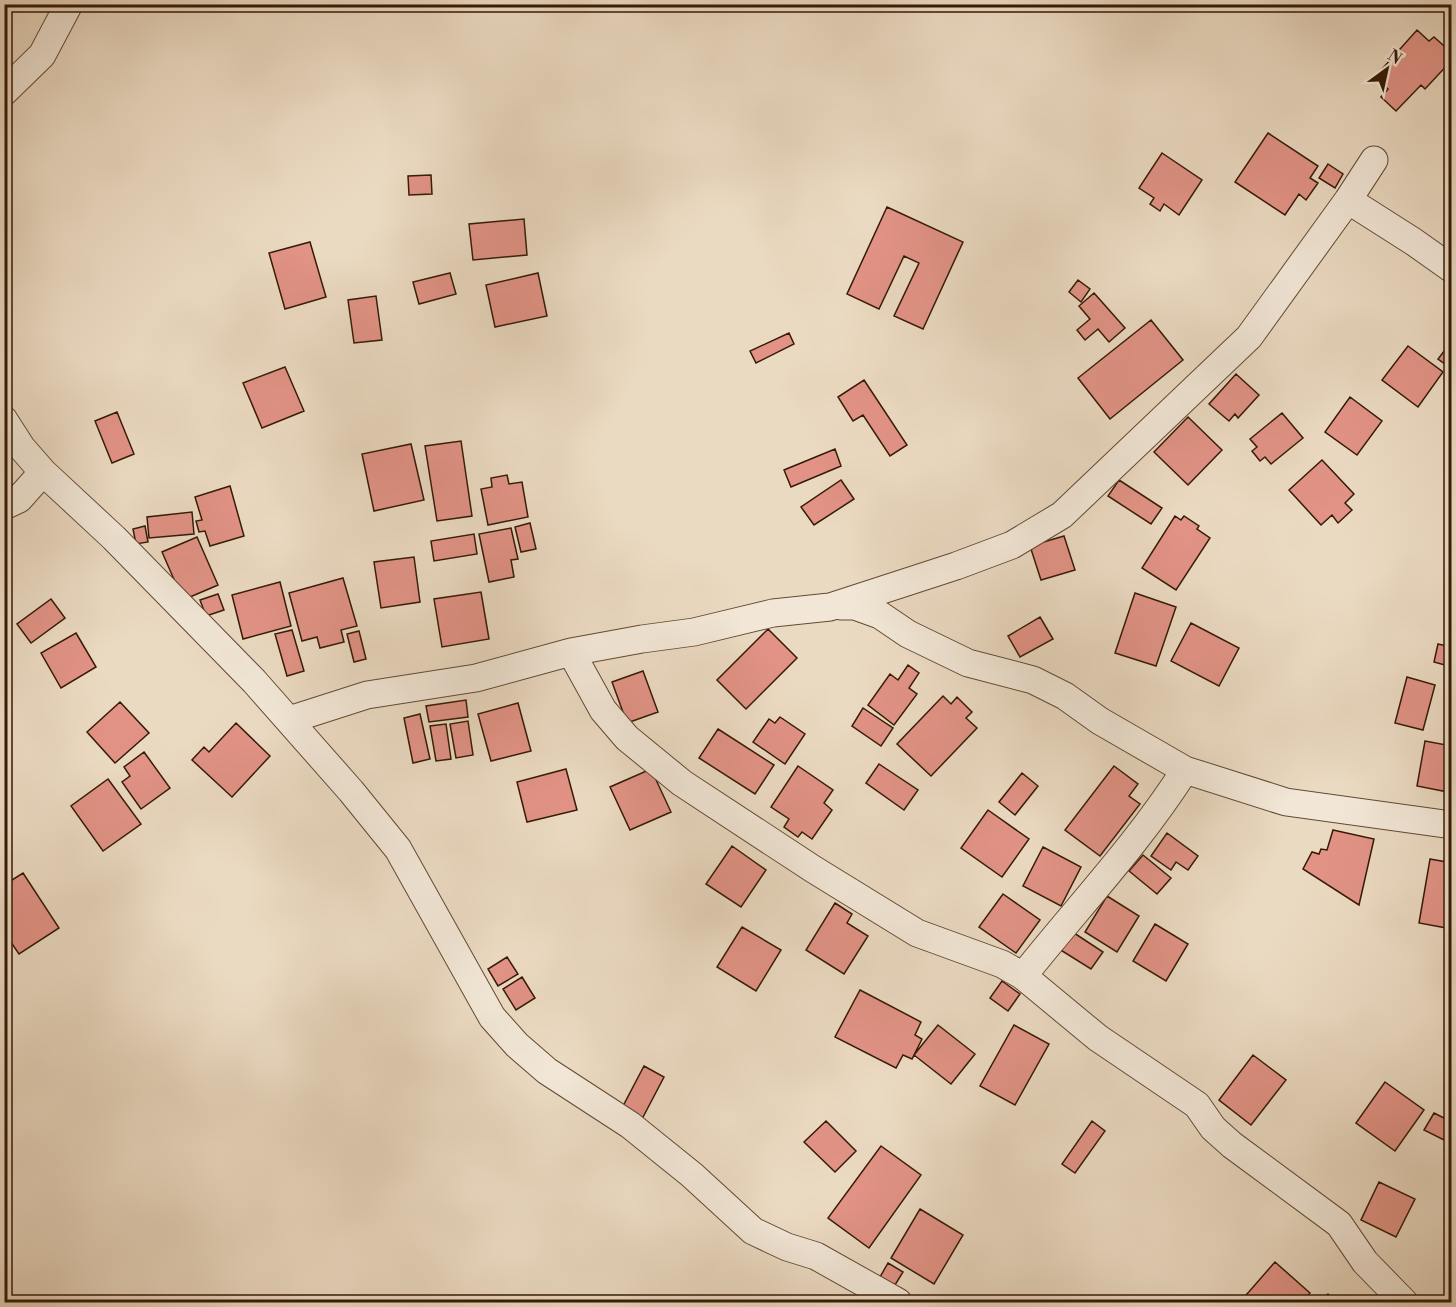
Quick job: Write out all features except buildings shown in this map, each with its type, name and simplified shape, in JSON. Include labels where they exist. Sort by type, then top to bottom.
[{"type":"street","points":[[4,92],[42,56],[69,4]]},
{"type":"street","points":[[830,607],[956,566],[1012,545],[1062,515],[1249,338],[1374,160]]},
{"type":"street","points":[[1348,200],[1452,269]]},
{"type":"street","points":[[4,420],[22,448],[43,472],[114,538],[254,681],[398,849],[492,1017],[517,1045],[547,1071],[630,1125],[692,1175],[753,1231],[787,1247],[816,1256],[898,1302]]},
{"type":"street","points":[[4,506],[20,499],[43,472]]},
{"type":"street","points":[[289,720],[368,695],[476,678],[571,652],[694,632],[773,613],[855,606],[880,615],[908,634],[968,663],[1033,680],[1065,696],[1100,721],[1185,770],[1286,802],[1452,825]]},
{"type":"street","points":[[571,652],[603,710],[627,738],[682,783],[813,869],[917,933],[948,942],[1002,964],[1023,976],[1098,1038],[1197,1105],[1213,1128],[1232,1146],[1339,1224],[1365,1262],[1404,1302]]},
{"type":"street","points":[[1023,976],[1112,870],[1170,794],[1185,770]]}]
